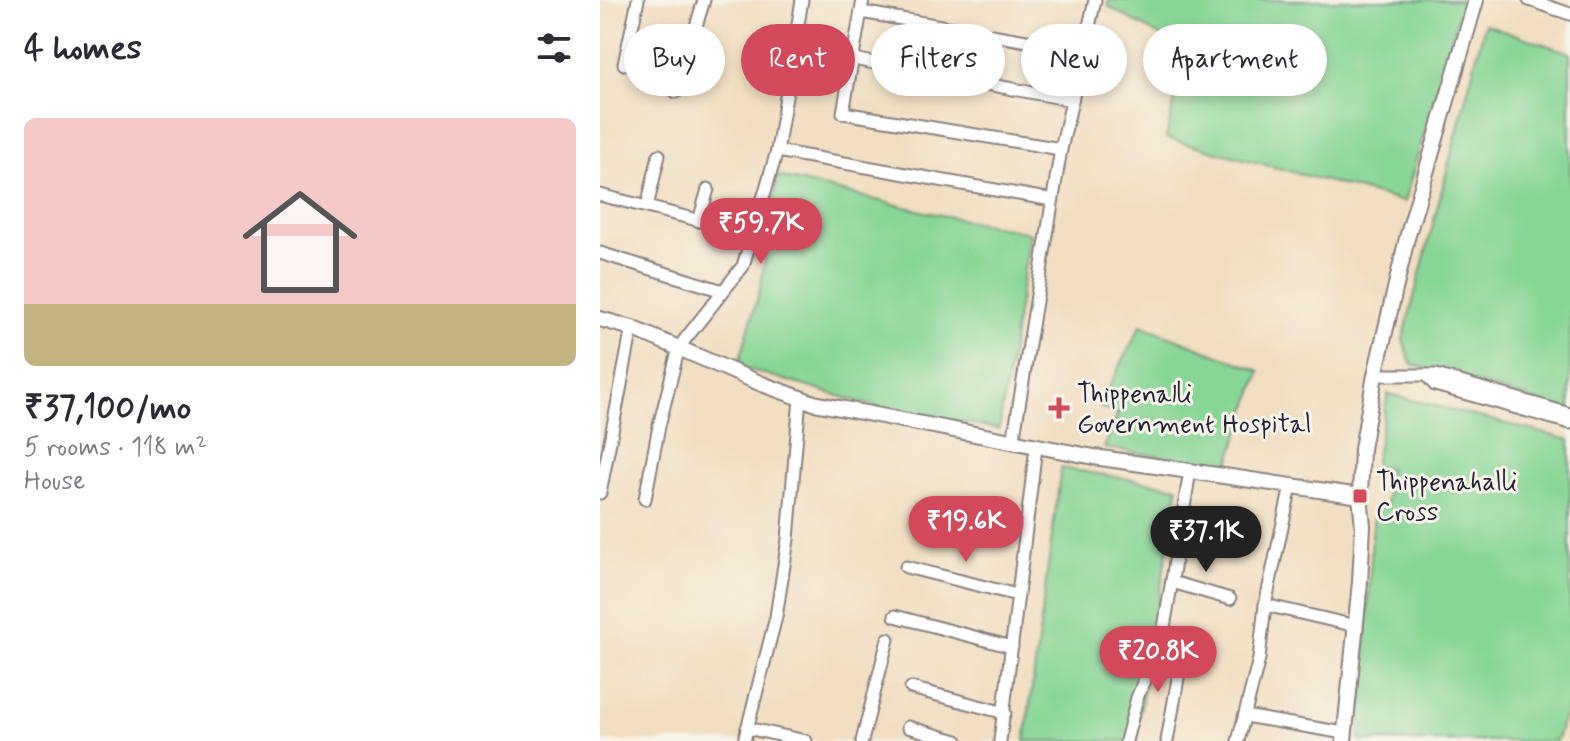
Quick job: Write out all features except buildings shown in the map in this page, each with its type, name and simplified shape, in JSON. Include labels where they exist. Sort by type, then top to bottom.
[{"type":"street","points":[[633,24],[638,0]]},
{"type":"street","points":[[697,24],[704,0]]},
{"type":"street","points":[[645,499],[679,347],[743,266],[777,151],[802,0]]},
{"type":"street","points":[[1245,716],[1344,737],[1363,526],[1360,496],[1362,449],[1375,375],[1407,238],[1476,0]]},
{"type":"street","points":[[1529,0],[1570,14]]},
{"type":"street","points":[[1088,24],[1092,1]]},
{"type":"street","points":[[855,47],[862,6],[1021,38]]},
{"type":"street","points":[[855,59],[1072,100]]},
{"type":"street","points":[[846,96],[843,113],[1061,149]]},
{"type":"street","points":[[1013,442],[1052,200],[1073,96]]},
{"type":"street","points":[[777,151],[1052,200]]},
{"type":"street","points":[[647,207],[659,155]]},
{"type":"street","points":[[699,221],[708,189]]},
{"type":"street","points":[[600,195],[752,234]]},
{"type":"street","points":[[600,253],[723,291]]},
{"type":"street","points":[[600,319],[632,328],[800,398],[875,417],[1036,447],[1360,496]]},
{"type":"street","points":[[600,493],[632,328]]},
{"type":"street","points":[[1375,375],[1436,375],[1570,414]]},
{"type":"street","points":[[1427,376],[1435,385],[1570,423]]},
{"type":"street","points":[[744,741],[776,617],[788,539],[800,398]]},
{"type":"street","points":[[1000,741],[1036,447]]},
{"type":"street","points":[[1126,741],[1137,698],[1161,639],[1190,471]]},
{"type":"street","points":[[1238,741],[1259,659],[1265,605],[1291,486]]},
{"type":"street","points":[[906,567],[1017,595]]},
{"type":"street","points":[[1172,582],[1230,599]]},
{"type":"street","points":[[1265,605],[1356,626]]},
{"type":"street","points":[[895,616],[1012,647]]},
{"type":"street","points":[[862,741],[888,639]]},
{"type":"street","points":[[1161,639],[1181,644],[1183,650],[1167,741]]},
{"type":"street","points":[[911,688],[1005,713]]},
{"type":"street","points":[[908,727],[957,741]]},
{"type":"street","points":[[747,728],[806,741]]},
{"type":"green space","points":[[1109,0],[1463,0],[1404,202],[1166,138],[1176,96],[1327,96],[1327,24],[1143,26],[1108,6]]},
{"type":"green space","points":[[1485,24],[1570,53],[1570,411],[1411,364],[1403,340]]},
{"type":"green space","points":[[777,176],[1030,233],[999,429],[866,404],[738,366],[761,286]]},
{"type":"green space","points":[[1141,325],[1260,371],[1228,466],[1104,448],[1118,414],[1099,407]]},
{"type":"green space","points":[[1388,394],[1570,440],[1570,699],[1556,741],[1360,741],[1374,507],[1386,508],[1389,469],[1374,467]]},
{"type":"green space","points":[[1061,468],[1178,487],[1135,741],[1025,741]]},
{"type":"place","name":"Thippenalli Government Hospital","points":[[1059,408]]},
{"type":"place","name":"Thippenahalli Cross","points":[[1360,496]]}]
